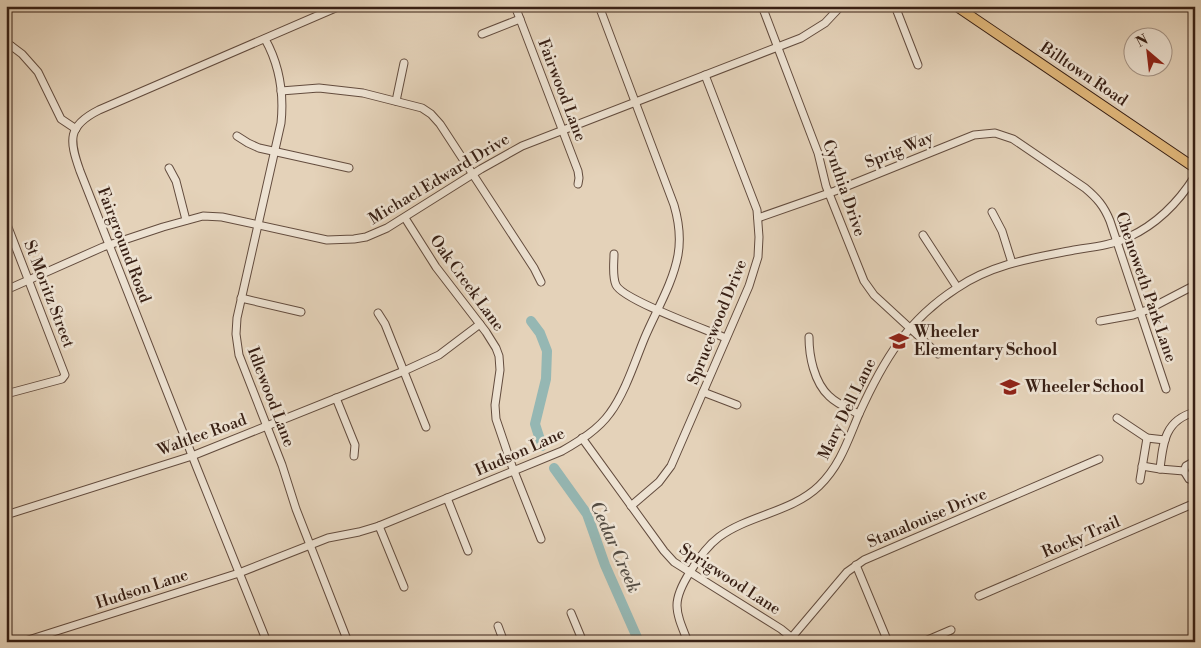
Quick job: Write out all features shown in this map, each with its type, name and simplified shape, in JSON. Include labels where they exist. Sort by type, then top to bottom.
[{"type":"main road","name":"Billtown Road","points":[[956,6],[1195,168]]},
{"type":"street","points":[[6,53],[9,44],[28,59],[38,72],[61,119],[76,129],[80,122],[99,110],[340,6]]},
{"type":"street","name":"Fairwood Lane","points":[[515,6],[578,171],[578,184]]},
{"type":"street","name":"Hudson Lane","points":[[22,642],[239,573],[328,538],[379,526],[562,451],[598,426],[615,406],[676,263],[680,239],[674,205],[599,6]]},
{"type":"street","name":"Cynthia Drive","points":[[762,6],[818,153],[829,193],[864,280],[874,295],[938,354]]},
{"type":"street","name":"Michael Edward Drive","points":[[6,290],[110,245],[186,220],[211,215],[335,241],[366,237],[381,232],[522,146],[778,48],[817,29],[829,20],[841,6]]},
{"type":"street","points":[[894,6],[918,65]]},
{"type":"street","points":[[482,34],[520,19]]},
{"type":"street","name":"Idlewood Lane","points":[[265,38],[276,63],[283,108],[282,122],[236,327],[238,349],[348,642]]},
{"type":"street","points":[[396,101],[404,63]]},
{"type":"street","name":"Sprucewood Drive","points":[[631,506],[668,472],[749,286],[758,257],[760,237],[757,210],[705,75]]},
{"type":"street","points":[[281,91],[333,89],[396,101],[422,108],[431,114],[440,124],[534,268],[540,282]]},
{"type":"street","name":"Fairground Road","points":[[76,129],[72,136],[74,151],[192,456],[267,642]]},
{"type":"street","name":"Sprig Way","points":[[758,218],[829,193],[974,135],[995,133]]},
{"type":"street","name":"Chenoweth Park Lane","points":[[995,133],[1012,139],[1095,196],[1105,210],[1166,388]]},
{"type":"street","points":[[237,136],[248,143],[275,151],[348,168]]},
{"type":"street","points":[[169,168],[176,181],[186,220]]},
{"type":"street","name":"Mary Dell Lane","points":[[688,642],[678,616],[676,604],[678,594],[689,572],[705,551],[718,538],[730,530],[802,498],[818,487],[840,459],[859,414],[889,354],[910,327],[931,307],[957,287],[988,271],[1012,263],[1117,241],[1144,229],[1162,216],[1182,195],[1195,176]]},
{"type":"street","points":[[992,212],[1002,231],[1012,263]]},
{"type":"street","name":"Oak Creek Lane","points":[[405,218],[436,267],[490,338],[499,356],[500,370],[495,405],[496,419],[514,472],[542,539]]},
{"type":"street","name":"St Moritz Street","points":[[6,222],[65,372],[65,377],[62,379],[6,394]]},
{"type":"street","points":[[923,235],[957,287]]},
{"type":"street","points":[[614,254],[614,276],[616,286],[620,290],[628,296],[726,338]]},
{"type":"street","points":[[1100,321],[1141,312],[1195,285]]},
{"type":"street","points":[[242,298],[301,312]]},
{"type":"street","points":[[378,312],[385,324],[426,427]]},
{"type":"street","name":"Waltlee Road","points":[[6,515],[192,456],[404,371],[431,359],[480,324]]},
{"type":"street","points":[[809,337],[814,370],[821,386],[830,397],[859,414]]},
{"type":"street","points":[[704,392],[737,405]]},
{"type":"street","points":[[336,398],[355,445],[354,456]]},
{"type":"street","points":[[1160,469],[1166,434],[1182,416],[1195,412]]},
{"type":"street","points":[[1117,418],[1147,438],[1165,440]]},
{"type":"street","name":"Sprigwood Lane","points":[[582,438],[670,558],[794,640]]},
{"type":"street","points":[[1140,480],[1147,438]]},
{"type":"street","name":"Stanalouise Drive","points":[[794,640],[847,572],[864,560],[1099,459]]},
{"type":"street","points":[[1195,461],[1186,466],[1184,471],[1185,476],[1195,481]]},
{"type":"street","points":[[1142,466],[1184,471]]},
{"type":"street","points":[[447,498],[468,551]]},
{"type":"street","name":"Rocky Trail","points":[[979,596],[1195,504]]},
{"type":"street","points":[[379,526],[404,586]]},
{"type":"street","points":[[856,565],[888,642]]},
{"type":"street","points":[[571,613],[583,642]]},
{"type":"street","points":[[498,626],[504,642]]},
{"type":"street","points":[[923,642],[951,630]]},
{"type":"waterway","name":"Cedar Creek","points":[[531,321],[540,333],[547,351],[546,379],[535,424],[542,446]]},
{"type":"waterway","name":"Cedar Creek","points":[[554,468],[587,514],[605,565],[639,642]]},
{"type":"place","name":"Wheeler Elementary School","points":[[899,341]]},
{"type":"place","name":"Wheeler School","points":[[1010,387]]}]
